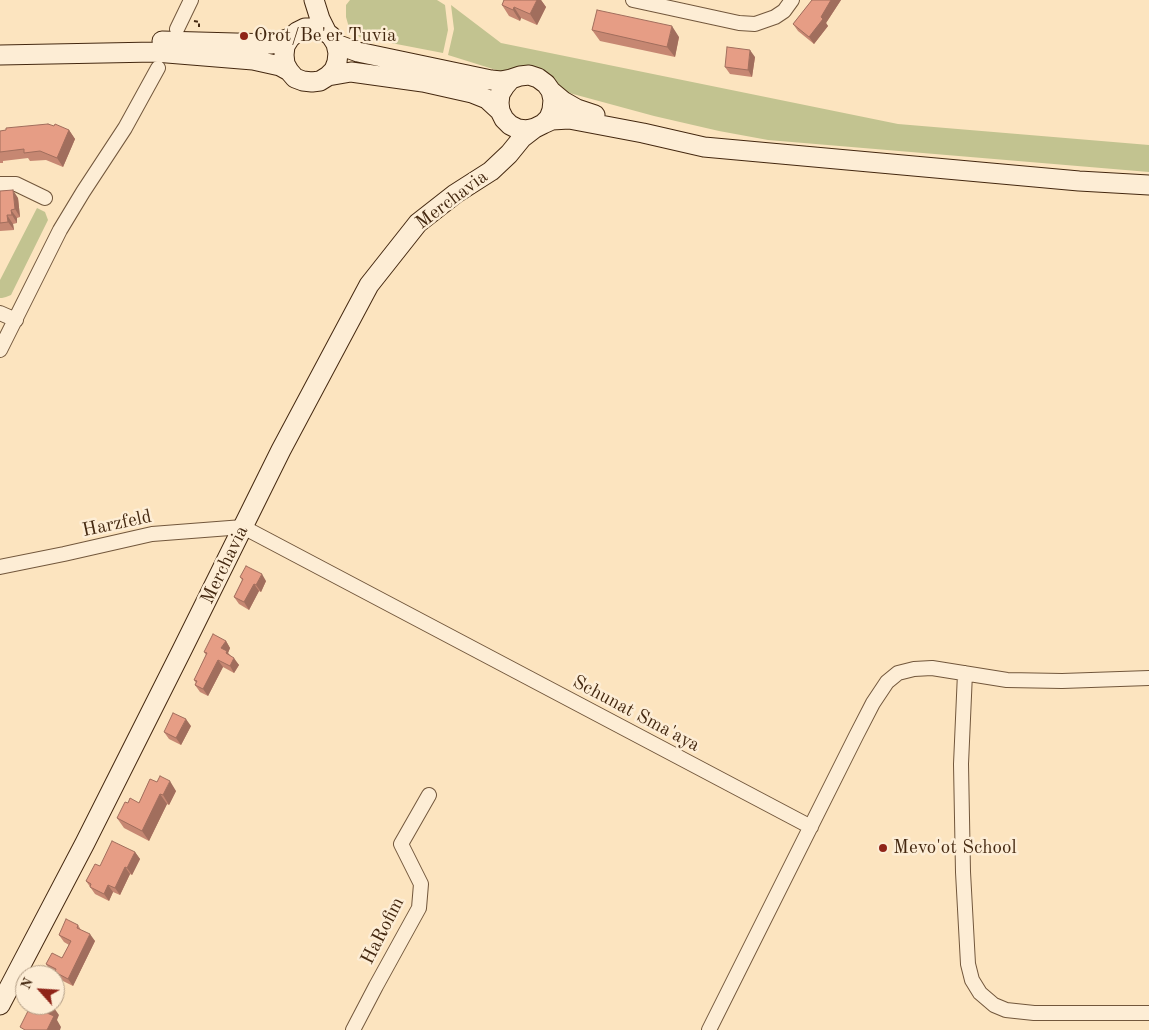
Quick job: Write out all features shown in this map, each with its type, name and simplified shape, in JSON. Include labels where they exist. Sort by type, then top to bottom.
[{"type":"main road","points":[[313,0],[320,19],[332,38],[338,53],[334,70],[320,81],[312,82],[295,78],[285,64],[284,55],[285,46],[307,21],[313,0]]},
{"type":"main road","points":[[0,54],[154,41],[272,44],[305,28],[314,28],[323,30],[348,49],[376,57],[472,77],[501,81],[529,75],[538,78],[563,101],[577,109],[643,133]]},
{"type":"main road","points":[[0,54],[155,52],[253,60],[280,66],[289,71]]},
{"type":"main road","points":[[328,76],[351,72],[423,82],[479,96],[487,99],[510,125],[518,129],[527,130],[552,120],[569,119],[704,147],[1079,181],[1149,185]]},
{"type":"main road","points":[[502,115],[499,102],[500,94],[504,86],[511,79]]},
{"type":"main road","points":[[539,126],[549,118],[552,110],[553,100],[551,91]]},
{"type":"main road","name":"Merchavia","points":[[500,164],[507,140],[507,131],[502,115]]},
{"type":"main road","name":"Merchavia","points":[[0,1006],[116,782],[281,450],[369,285],[418,223],[455,194],[500,164],[522,138],[539,126]]},
{"type":"street","points":[[177,29],[191,0]]},
{"type":"street","points":[[633,0],[740,23],[755,24],[775,17],[784,11],[792,0]]},
{"type":"street","points":[[0,350],[61,227],[125,128],[158,68]]},
{"type":"street","points":[[0,184],[16,184],[45,198]]},
{"type":"street","points":[[0,313],[16,320]]},
{"type":"street","name":"Harzfeld","points":[[0,567],[152,534],[243,527]]},
{"type":"street","name":"Schunat Sma'aya","points":[[243,527],[811,827]]},
{"type":"street","points":[[708,1030],[869,712],[887,682],[898,673],[914,669],[932,668],[1007,680],[1062,681],[1149,678]]},
{"type":"street","points":[[965,673],[961,764],[963,862],[967,956],[972,980],[980,993],[994,1005],[1006,1010],[1034,1013],[1149,1013]]},
{"type":"street","name":"HaRofim","points":[[353,1030],[419,908],[421,884],[401,844],[429,795]]},
{"type":"green space","points":[[350,0],[437,0],[445,5],[448,30],[443,53],[360,37],[350,31],[346,17],[346,5]]},
{"type":"green space","points":[[451,5],[501,43],[898,124],[1149,145],[1149,172],[768,140],[654,116],[573,94],[448,55],[454,29]]},
{"type":"green space","points":[[37,208],[45,212],[48,220],[11,295],[0,298],[0,280]]},
{"type":"building","points":[[504,0],[537,0],[530,14],[514,7],[513,10],[502,5]]},
{"type":"building","points":[[812,0],[831,0],[821,17],[823,19],[809,37],[793,24]]},
{"type":"building","points":[[597,10],[672,26],[667,47],[592,30]]},
{"type":"building","points":[[727,47],[750,50],[748,70],[725,67]]},
{"type":"building","points":[[48,124],[54,126],[55,124],[69,130],[57,158],[40,151],[24,153],[24,149],[0,152],[0,131],[6,130],[6,128]]},
{"type":"building","points":[[13,190],[15,209],[11,210],[12,215],[7,215],[8,222],[0,223],[0,191]]},
{"type":"building","points":[[246,566],[262,574],[244,602],[234,597],[243,579],[240,577]]},
{"type":"building","points":[[213,634],[226,641],[221,648],[234,658],[230,666],[218,660],[203,689],[195,685],[197,681],[194,680],[207,653],[204,652]]},
{"type":"building","points":[[173,713],[186,719],[176,738],[164,732]]},
{"type":"building","points":[[160,776],[170,781],[163,795],[160,794],[142,831],[117,818],[125,802],[128,803],[130,798],[139,803],[150,779],[157,782]]},
{"type":"building","points":[[112,841],[135,852],[115,888],[108,885],[104,894],[90,887],[91,884],[86,881],[95,864],[100,866]]},
{"type":"building","points":[[66,919],[78,925],[77,928],[90,934],[68,979],[65,977],[65,965],[46,964],[52,953],[62,958],[71,941],[59,935]]},
{"type":"building","points":[[26,1015],[54,1016],[47,1030],[25,1030],[20,1027]]},
{"type":"place","name":"Orot/Be'er Tuvia","points":[[244,36]]},
{"type":"place","name":"Mevo'ot School","points":[[883,848]]}]
